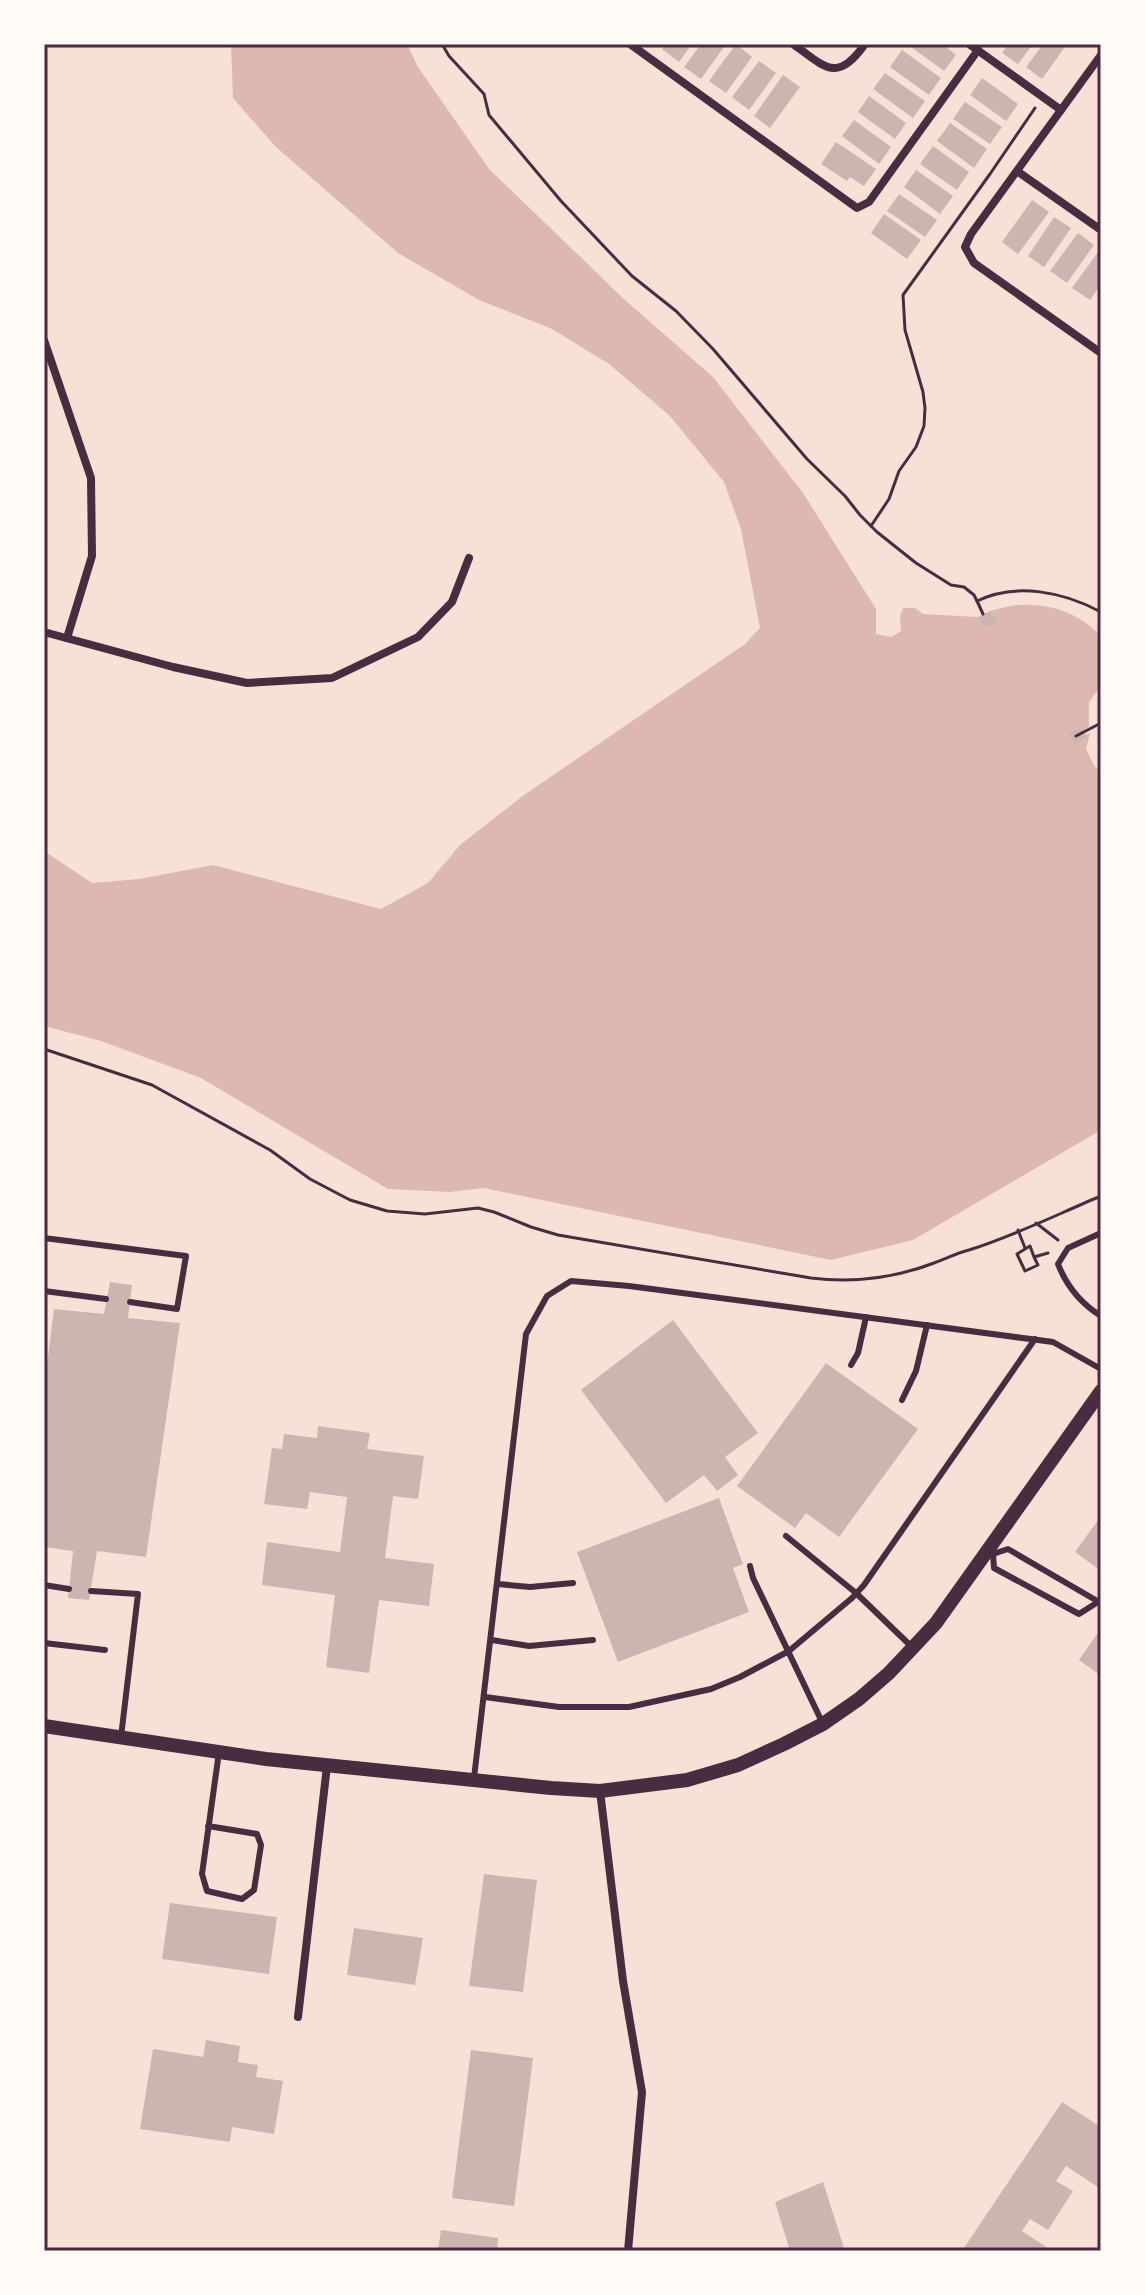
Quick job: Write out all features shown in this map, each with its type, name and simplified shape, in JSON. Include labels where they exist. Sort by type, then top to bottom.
[{"type":"street","points":[[630,44],[857,208],[869,202],[978,50]]},
{"type":"street","points":[[793,44],[823,66],[837,69],[852,62],[865,44]]},
{"type":"street","points":[[969,44],[1061,110]]},
{"type":"street","points":[[1101,55],[971,234],[965,247],[974,263],[1101,353]]},
{"type":"street","points":[[1017,171],[1101,230]]},
{"type":"street","points":[[44,340],[91,478],[92,556],[67,638]]},
{"type":"street","points":[[44,632],[173,667],[247,683],[332,678],[418,637],[452,602],[469,558]]},
{"type":"street","points":[[44,1726],[327,1766],[600,1791],[687,1780],[738,1765],[823,1724],[859,1699],[913,1648],[991,1552],[1101,1391]]},
{"type":"street","points":[[298,2017],[327,1766]]},
{"type":"street","points":[[600,1791],[623,1981],[642,2092],[628,2251]]},
{"type":"lane","points":[[1101,1233],[1066,1251],[1058,1264],[1066,1284],[1078,1299],[1101,1316]]},
{"type":"lane","points":[[44,1238],[186,1256],[177,1309],[130,1302]]},
{"type":"lane","points":[[474,1780],[526,1334],[547,1296],[571,1281],[629,1286],[1035,1339],[1053,1342],[1101,1369]]},
{"type":"lane","points":[[44,1291],[106,1299]]},
{"type":"lane","points":[[851,1365],[858,1353],[866,1317]]},
{"type":"lane","points":[[902,1400],[916,1371],[927,1325]]},
{"type":"lane","points":[[485,1697],[559,1707],[629,1707],[711,1689],[789,1651],[856,1593],[1035,1339]]},
{"type":"lane","points":[[786,1536],[856,1593],[913,1648]]},
{"type":"lane","points":[[1008,1549],[1100,1602],[1079,1614],[994,1568],[991,1552],[1008,1549]]},
{"type":"lane","points":[[750,1566],[823,1724]]},
{"type":"lane","points":[[498,1584],[530,1587],[573,1583]]},
{"type":"lane","points":[[44,1585],[69,1589]]},
{"type":"lane","points":[[91,1591],[138,1594],[121,1737]]},
{"type":"lane","points":[[492,1640],[529,1646],[593,1640]]},
{"type":"lane","points":[[44,1643],[105,1650]]},
{"type":"lane","points":[[208,1826],[257,1834],[261,1845],[254,1890],[242,1899],[207,1891],[202,1874],[208,1826],[219,1752]]},
{"type":"path","points":[[442,44],[484,94],[489,115],[561,201],[632,276],[676,311],[713,349],[807,459],[871,526],[916,563],[951,585],[964,587],[974,595],[983,614]]},
{"type":"path","points":[[871,526],[887,504],[899,471],[916,447],[924,426],[923,392],[905,330],[903,295],[1042,96]]},
{"type":"path","points":[[978,603],[998,593],[1042,592],[1079,600],[1101,612]]},
{"type":"path","points":[[1076,736],[1101,723]]},
{"type":"path","points":[[44,1049],[152,1085],[270,1150],[310,1179],[350,1200],[387,1211],[425,1214],[478,1208],[558,1235],[785,1273],[843,1281],[867,1279],[932,1264],[1101,1196]]},
{"type":"path","points":[[1036,1223],[1066,1251]]},
{"type":"path","points":[[1018,1230],[1025,1248]]},
{"type":"path","points":[[1030,1246],[1034,1257],[1038,1265],[1025,1271],[1017,1254],[1030,1246]]},
{"type":"path","points":[[1034,1257],[1066,1251]]},
{"type":"shaded area","points":[[231,44],[407,44],[418,67],[489,169],[625,300],[713,377],[803,493],[876,609],[876,634],[891,637],[901,631],[903,608],[915,608],[923,614],[978,617],[985,629],[996,623],[990,611],[1032,605],[1054,608],[1074,616],[1101,636],[1101,686],[1089,702],[1089,726],[1083,731],[1079,727],[1068,733],[1075,745],[1087,739],[1085,735],[1090,733],[1086,749],[1095,767],[1101,771],[1101,1130],[913,1240],[831,1260],[484,1188],[450,1192],[388,1189],[201,1078],[101,1041],[44,1026],[44,851],[92,883],[139,879],[213,865],[381,909],[428,883],[460,845],[524,795],[745,644],[760,628],[741,529],[724,482],[669,415],[609,364],[552,329],[479,300],[398,253],[276,147],[233,98]]},
{"type":"building","points":[[666,44],[692,44],[679,62],[662,49]]},
{"type":"building","points":[[701,44],[726,44],[701,79],[684,67]]},
{"type":"building","points":[[736,44],[752,57],[726,93],[709,81]]},
{"type":"building","points":[[907,44],[942,44],[956,55],[944,71]]},
{"type":"building","points":[[1008,44],[1033,44],[1018,64],[1002,53]]},
{"type":"building","points":[[1043,44],[1067,44],[1042,79],[1026,67]]},
{"type":"building","points":[[902,50],[941,78],[929,95],[890,67]]},
{"type":"building","points":[[759,61],[776,73],[749,110],[732,97]]},
{"type":"building","points":[[885,73],[925,101],[913,118],[873,89]]},
{"type":"building","points":[[783,75],[800,87],[770,128],[754,116]]},
{"type":"building","points":[[982,78],[1018,104],[1006,121],[970,95]]},
{"type":"building","points":[[869,96],[906,123],[895,139],[858,112]]},
{"type":"building","points":[[965,102],[1002,127],[990,144],[953,119]]},
{"type":"building","points":[[854,120],[891,147],[879,164],[842,136]]},
{"type":"building","points":[[950,123],[987,149],[974,168],[937,141]]},
{"type":"building","points":[[836,142],[876,169],[864,186],[850,177],[847,181],[821,164]]},
{"type":"building","points":[[933,146],[969,172],[957,190],[920,164]]},
{"type":"building","points":[[916,170],[953,196],[940,214],[904,187]]},
{"type":"building","points":[[899,194],[937,220],[925,237],[887,211]]},
{"type":"building","points":[[1032,200],[1049,212],[1018,254],[1002,242]]},
{"type":"building","points":[[884,214],[921,240],[907,259],[871,233]]},
{"type":"building","points":[[1054,217],[1071,228],[1044,267],[1028,256]]},
{"type":"building","points":[[1078,233],[1094,245],[1067,283],[1050,271]]},
{"type":"building","points":[[1101,248],[1101,284],[1090,300],[1072,288]]},
{"type":"building","points":[[990,611],[997,623],[984,629],[978,617]]},
{"type":"building","points":[[1080,727],[1088,738],[1075,745],[1068,733]]},
{"type":"building","points":[[110,1282],[132,1285],[128,1318],[180,1323],[146,1557],[97,1551],[89,1600],[68,1598],[73,1551],[44,1547],[44,1389],[54,1309],[104,1314]]},
{"type":"building","points":[[673,1320],[758,1433],[725,1457],[738,1475],[717,1491],[704,1475],[666,1503],[581,1390]]},
{"type":"building","points":[[826,1363],[918,1429],[839,1537],[806,1513],[795,1528],[737,1486]]},
{"type":"building","points":[[318,1426],[370,1433],[367,1449],[424,1456],[418,1499],[393,1496],[385,1558],[434,1564],[429,1606],[379,1600],[369,1673],[326,1667],[335,1595],[262,1585],[267,1542],[340,1552],[347,1497],[310,1492],[307,1509],[264,1504],[272,1448],[282,1449],[284,1434],[317,1438]]},
{"type":"building","points":[[719,1498],[743,1564],[733,1568],[749,1612],[618,1662],[577,1552]]},
{"type":"building","points":[[1101,1516],[1101,1571],[1075,1552]]},
{"type":"building","points":[[1097,1634],[1101,1637],[1101,1676],[1079,1660]]},
{"type":"building","points":[[484,1874],[537,1880],[523,1992],[469,1986]]},
{"type":"building","points":[[170,1903],[277,1917],[269,1974],[162,1959]]},
{"type":"building","points":[[354,1928],[423,1938],[415,1985],[347,1975]]},
{"type":"building","points":[[206,2040],[240,2046],[238,2062],[258,2065],[256,2077],[283,2081],[274,2134],[232,2127],[230,2142],[140,2129],[153,2049],[203,2057]]},
{"type":"building","points":[[471,2050],[533,2058],[514,2206],[452,2198]]},
{"type":"building","points":[[1062,2102],[1101,2127],[1101,2189],[1066,2166],[1056,2181],[1073,2191],[1048,2230],[1030,2219],[1022,2231],[1052,2251],[962,2251]]},
{"type":"building","points":[[823,2182],[845,2251],[790,2251],[775,2202]]},
{"type":"building","points":[[441,2230],[498,2238],[497,2251],[438,2251]]}]
